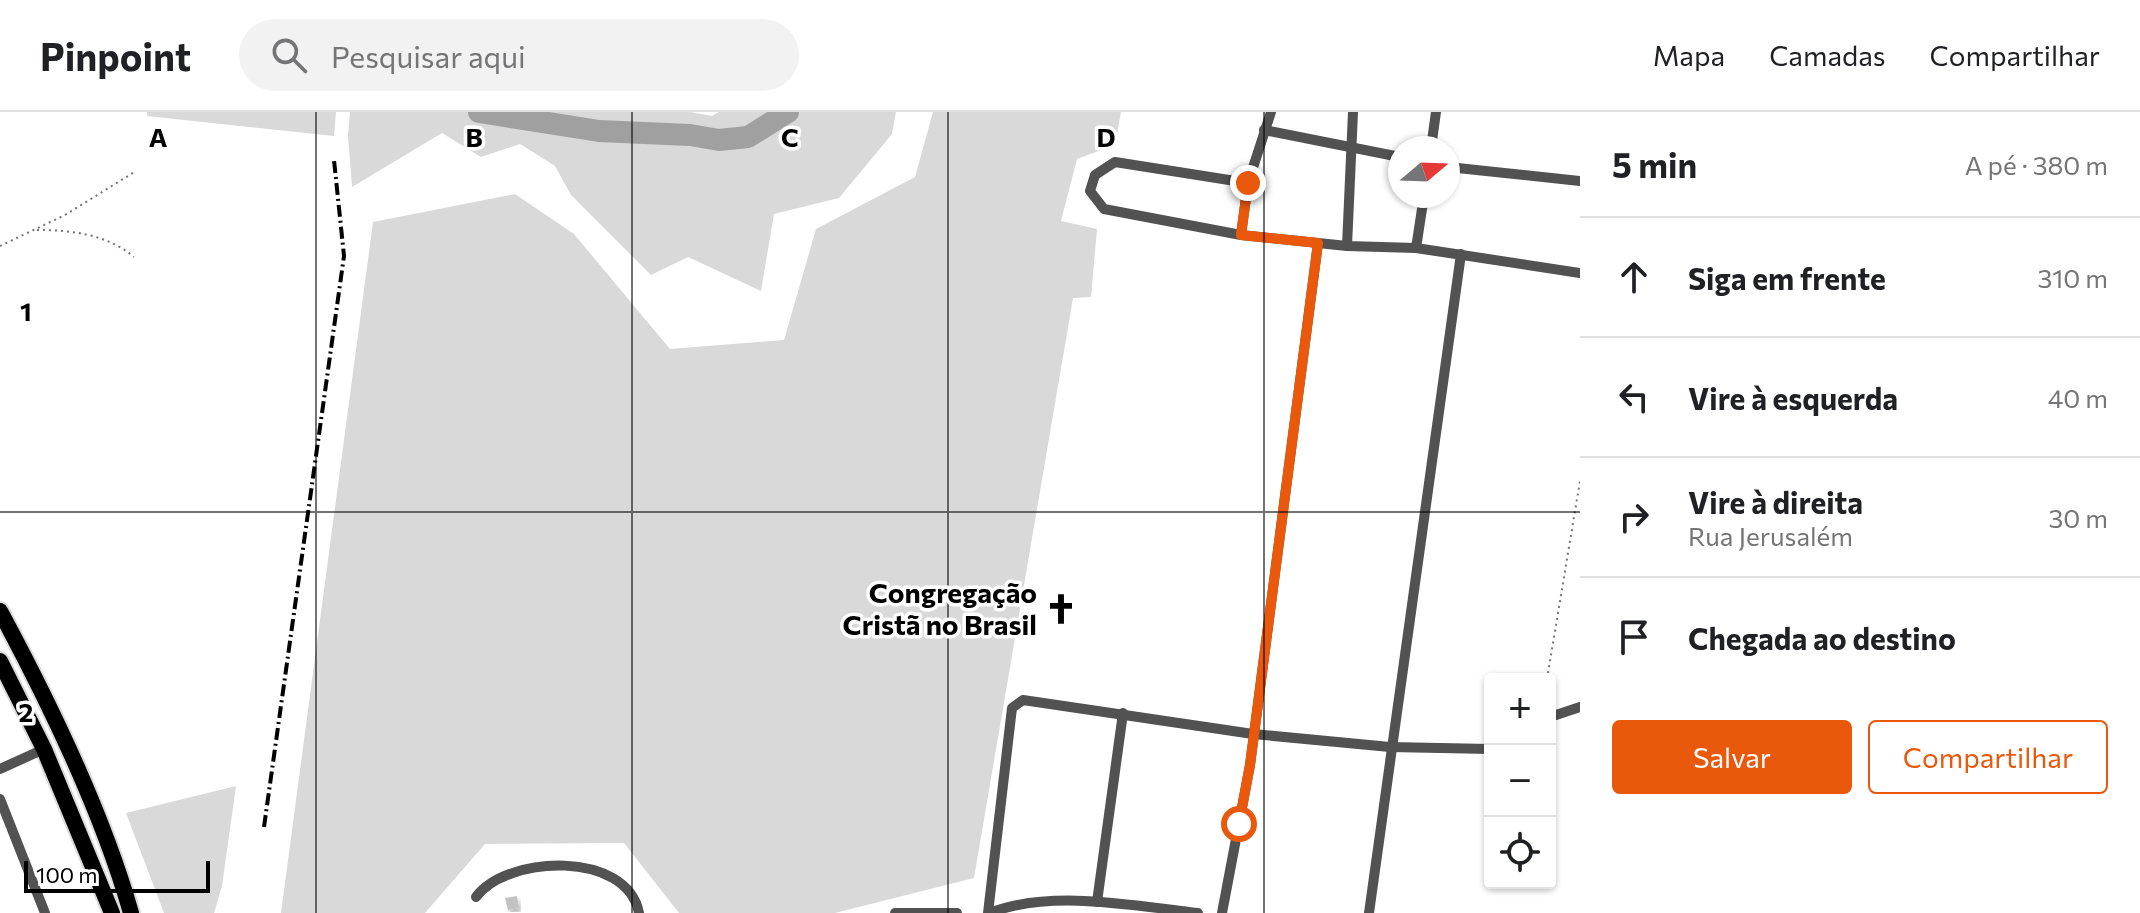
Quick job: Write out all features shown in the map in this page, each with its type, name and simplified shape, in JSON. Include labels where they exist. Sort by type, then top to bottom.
[{"type":"main road","points":[[0,611],[59,733],[131,913]]},
{"type":"main road","points":[[0,661],[44,749],[108,912]]},
{"type":"street","points":[[1241,235],[1248,183],[1271,112]]},
{"type":"street","points":[[1347,246],[1353,112]]},
{"type":"street","points":[[1433,136],[1436,112]]},
{"type":"street","points":[[1264,130],[1388,154]]},
{"type":"street","points":[[1248,183],[1125,161],[1105,166],[1091,182],[1090,191],[1104,209],[1241,235],[1347,246],[1416,248],[1580,273]]},
{"type":"street","points":[[1460,168],[1580,181]]},
{"type":"street","points":[[1416,248],[1422,208]]},
{"type":"street","points":[[1222,913],[1253,734],[1318,243]]},
{"type":"street","points":[[1369,913],[1461,254]]},
{"type":"street","points":[[1198,913],[1097,902],[1009,905],[989,913],[1012,708],[1030,700],[1253,734],[1390,747],[1484,749]]},
{"type":"street","points":[[1556,715],[1580,707]]},
{"type":"street","points":[[1097,902],[1123,713]]},
{"type":"street","points":[[0,769],[44,749]]},
{"type":"street","points":[[0,799],[45,913]]},
{"type":"street","points":[[476,897],[493,882],[518,873],[544,867],[574,866],[615,878],[635,899],[639,913]]},
{"type":"street","points":[[895,913],[957,913]]},
{"type":"path","points":[[0,246],[35,230],[136,171]]},
{"type":"path","points":[[35,230],[72,230],[123,247],[134,257]]},
{"type":"path","points":[[1548,673],[1580,481]]},
{"type":"shaded area","points":[[147,112],[336,112],[334,136],[147,116]]},
{"type":"shaded area","points":[[350,112],[690,112],[712,116],[719,112],[896,112],[892,134],[839,198],[774,214],[761,291],[688,257],[651,275],[571,195],[555,166],[520,144],[481,157],[442,133],[352,187],[348,136]]},
{"type":"shaded area","points":[[933,112],[1121,112],[1115,145],[1077,159],[1061,221],[1097,229],[1091,297],[1073,298],[974,878],[835,913],[679,913],[624,843],[485,844],[425,913],[281,913],[373,222],[515,194],[574,234],[670,349],[784,340],[816,229],[915,177]]},
{"type":"shaded area","points":[[236,786],[222,886],[214,913],[164,913],[126,813]]},
{"type":"building","points":[[517,896],[519,908],[508,910],[505,898]]},
{"type":"waterway","points":[[479,112],[599,131],[690,135],[719,140],[748,137],[788,112]]},
{"type":"railway","points":[[264,827],[344,256],[334,160]]},
{"type":"place","name":"Congregação Cristã no Brasil","points":[[1061,609]]},
{"type":"route","points":[[1239,824],[1250,765],[1318,243],[1241,235],[1248,183]]}]
